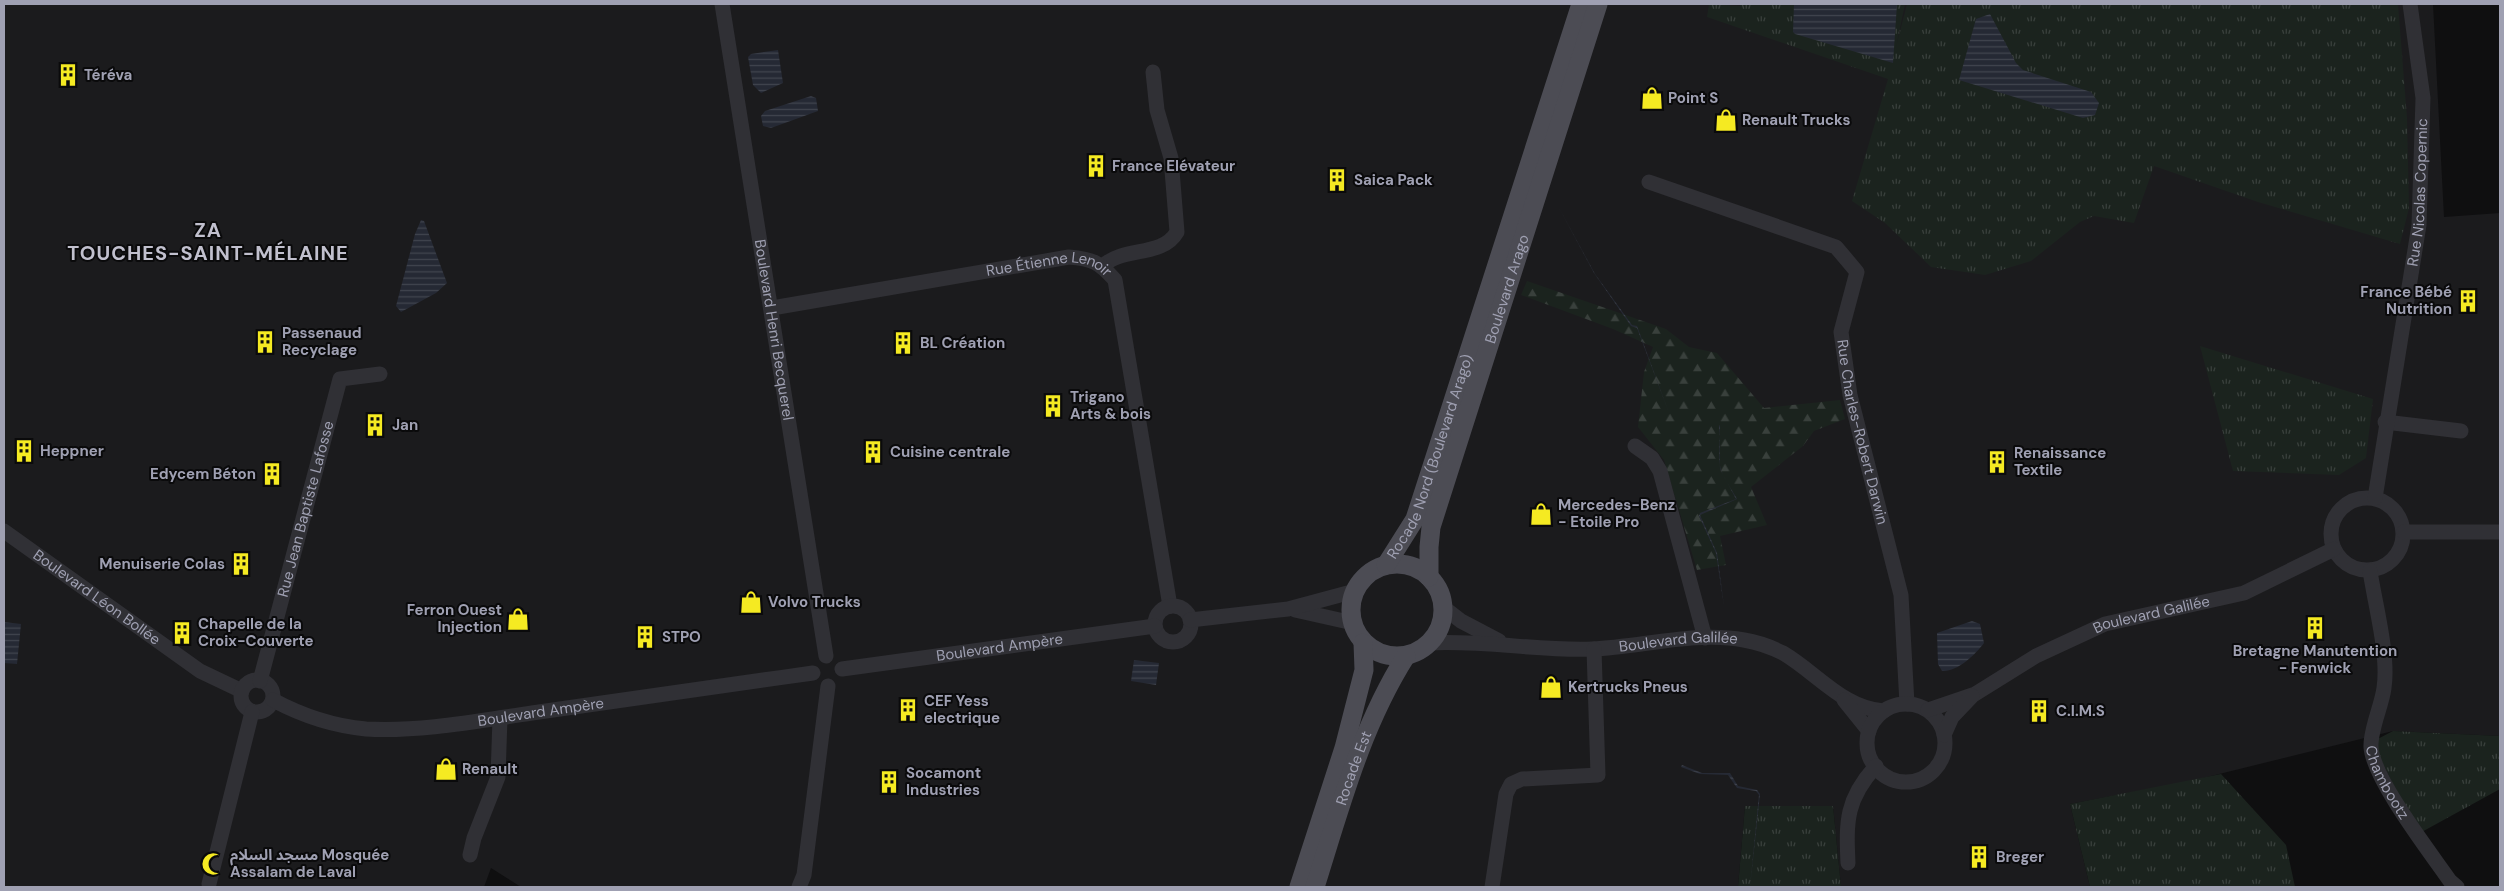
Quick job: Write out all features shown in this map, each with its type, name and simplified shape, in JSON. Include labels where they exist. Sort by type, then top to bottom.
[{"type":"main road","name":"Rocade Nord (Boulevard Arago)","points":[[1386,565],[1415,518],[1581,4]]},
{"type":"main road","name":"Boulevard Arago","points":[[1429,577],[1428,548],[1431,527],[1598,4]]},
{"type":"main road","points":[[1299,887],[1344,748],[1364,670],[1364,643],[1353,623],[1351,605],[1354,592],[1368,575],[1386,565],[1409,566],[1429,577],[1437,588],[1442,607],[1440,626],[1429,643],[1421,650],[1406,656],[1383,654],[1364,643]]},
{"type":"main road","name":"Rocade Est","points":[[1315,887],[1362,740],[1389,682],[1406,656]]},
{"type":"street","name":"Boulevard Henri Becquerel","points":[[722,4],[826,656]]},
{"type":"street","name":"Rue Nicolas Copernic","points":[[2374,498],[2419,225],[2423,98],[2410,4]]},
{"type":"street","points":[[1103,266],[1117,257],[1164,245],[1172,240],[1176,232],[1171,158],[1157,110],[1152,72]]},
{"type":"street","name":"Rue Charles-Robert Darwin","points":[[1649,182],[1836,247],[1857,272],[1841,332],[1850,395],[1901,595],[1907,704]]},
{"type":"street","name":"Rue Étienne Lenoir","points":[[772,308],[1069,257],[1090,258],[1103,266],[1115,280],[1170,606]]},
{"type":"street","name":"Rue Jean Baptiste Lafosse","points":[[260,681],[340,378],[380,374]]},
{"type":"street","points":[[2386,422],[2461,431]]},
{"type":"street","points":[[1635,446],[1652,458],[1660,471],[1704,638]]},
{"type":"street","points":[[2363,497],[2386,502],[2395,510],[2401,520],[2404,532],[2398,554],[2381,568],[2370,570],[2355,569],[2343,561],[2334,549],[2331,538],[2335,516],[2342,507],[2352,500],[2363,497]]},
{"type":"street","name":"Boulevard Léon Bollée","points":[[4,531],[200,671],[242,691]]},
{"type":"street","points":[[2404,532],[2500,532]]},
{"type":"street","name":"Boulevard Galilée","points":[[1944,735],[1952,716],[1975,694],[2036,656],[2105,624],[2244,592],[2334,549]]},
{"type":"street","name":"Chambootz","points":[[2370,570],[2385,668],[2384,687],[2371,746],[2376,766],[2392,796],[2450,881],[2457,887]]},
{"type":"street","points":[[1190,620],[1288,609],[1354,592]]},
{"type":"street","points":[[1170,606],[1175,606],[1185,611],[1190,620],[1186,636],[1177,641],[1166,640],[1157,632],[1156,626],[1160,611],[1170,606]]},
{"type":"street","name":"Boulevard Galilée","points":[[1442,607],[1461,621],[1505,644]]},
{"type":"street","points":[[1288,609],[1353,623]]},
{"type":"street","name":"Boulevard Ampère","points":[[842,669],[1156,626]]},
{"type":"street","name":"Boulevard Galilée","points":[[1429,643],[1458,641],[1505,644],[1545,650],[1594,649],[1704,638],[1744,640],[1783,653],[1838,694],[1868,710],[1884,711]]},
{"type":"street","points":[[1492,887],[1506,794],[1511,784],[1522,779],[1598,775],[1594,649]]},
{"type":"street","points":[[826,656],[835,658],[842,669],[837,682],[828,686],[820,683],[813,672],[817,660],[826,656]]},
{"type":"street","name":"Boulevard Ampère","points":[[272,700],[324,721],[363,728],[393,730],[500,718],[813,672]]},
{"type":"street","points":[[260,681],[269,686],[272,700],[263,712],[252,712],[241,702],[242,691],[247,684],[260,681]]},
{"type":"street","points":[[799,887],[804,875],[828,686]]},
{"type":"street","name":"Boulevard Galilée","points":[[1838,694],[1870,730]]},
{"type":"street","name":"Boulevard Galilée","points":[[1928,710],[1975,694]]},
{"type":"street","points":[[1907,704],[1928,710],[1935,717],[1944,735],[1944,754],[1938,765],[1930,774],[1919,779],[1908,781],[1896,780],[1885,775],[1876,766],[1870,755],[1868,743],[1870,730],[1875,719],[1895,705],[1907,704]]},
{"type":"street","points":[[209,884],[252,712]]},
{"type":"street","points":[[470,855],[474,838],[498,777],[500,718]]},
{"type":"street","points":[[1848,863],[1846,823],[1861,782],[1876,766]]},
{"type":"shaded area","points":[[4,4],[2433,4],[2444,217],[2500,213],[2500,736],[2393,731],[2191,781],[2070,804],[2090,887],[1841,887],[1833,806],[1745,806],[1738,887],[521,887],[491,868],[484,887],[4,887]]},
{"type":"shaded area","points":[[1794,4],[1897,4],[1893,63],[1795,34],[1793,32]]},
{"type":"shaded area","points":[[1990,14],[2016,63],[2023,70],[2091,92],[2099,103],[2095,115],[2083,118],[1959,80],[1976,19]]},
{"type":"shaded area","points":[[778,50],[783,83],[761,93],[753,85],[748,57],[751,54]]},
{"type":"shaded area","points":[[811,96],[816,98],[818,111],[771,128],[763,126],[761,116],[765,111]]},
{"type":"shaded area","points":[[1558,206],[1595,274],[1632,325],[1637,326],[1669,413],[1637,328],[1631,326],[1594,273]]},
{"type":"shaded area","points":[[421,220],[424,221],[447,283],[436,293],[401,312],[396,306],[415,234]]},
{"type":"shaded area","points":[[1727,481],[1737,499],[1700,515],[1717,553],[1724,606],[1716,553],[1699,516],[1700,513],[1736,499]]},
{"type":"shaded area","points":[[1972,621],[1980,624],[1984,643],[1976,653],[1960,666],[1948,671],[1942,671],[1938,664],[1937,633]]},
{"type":"shaded area","points":[[4,622],[21,624],[17,664],[4,663]]},
{"type":"shaded area","points":[[1134,660],[1159,663],[1156,685],[1131,681]]},
{"type":"shaded area","points":[[1682,765],[1702,773],[1730,773],[1738,786],[1757,790],[1760,794],[1750,887],[1759,795],[1756,791],[1737,788],[1728,775],[1700,774],[1681,767]]},
{"type":"green space","points":[[1709,4],[1740,6],[1741,4],[1905,4],[1896,47],[1907,4],[2398,4],[2407,118],[2409,208],[2400,244],[2258,202],[2154,166],[2134,223],[2094,216],[2080,222],[2031,261],[1985,275],[1931,267],[1885,223],[1852,201],[1888,79],[1707,17]]},
{"type":"green space","points":[[1527,281],[1666,329],[1689,347],[1717,353],[1764,408],[1840,400],[1845,419],[1814,431],[1803,446],[1751,487],[1767,525],[1720,536],[1726,565],[1697,570],[1664,460],[1638,427],[1644,372],[1653,347],[1613,329],[1521,295]]},
{"type":"green space","points":[[2200,346],[2373,399],[2366,458],[2339,475],[2233,471]]},
{"type":"green space","points":[[2393,731],[2500,736],[2500,789],[2418,834],[2372,742]]},
{"type":"green space","points":[[2221,774],[2286,845],[2295,887],[2090,887],[2070,804]]},
{"type":"green space","points":[[1745,806],[1833,806],[1841,887],[1738,887]]},
{"type":"place","name":"Téréva","points":[[68,75]]},
{"type":"place","name":"Point S","points":[[1652,98]]},
{"type":"place","name":"Renault Trucks","points":[[1726,120]]},
{"type":"place","name":"France Elévateur","points":[[1096,166]]},
{"type":"place","name":"Saica Pack","points":[[1337,180]]},
{"type":"place","name":"France Bébé Nutrition","points":[[2468,301]]},
{"type":"place","name":"Passenaud Recyclage","points":[[265,342]]},
{"type":"place","name":"BL Création","points":[[903,343]]},
{"type":"place","name":"Trigano Arts & bois","points":[[1053,406]]},
{"type":"place","name":"Jan","points":[[375,425]]},
{"type":"place","name":"Heppner","points":[[24,451]]},
{"type":"place","name":"Cuisine centrale","points":[[873,452]]},
{"type":"place","name":"Renaissance Textile","points":[[1997,462]]},
{"type":"place","name":"Edycem Béton","points":[[272,474]]},
{"type":"place","name":"Mercedes-Benz - Etoile Pro","points":[[1541,514]]},
{"type":"place","name":"Menuiserie Colas","points":[[241,564]]},
{"type":"place","name":"Volvo Trucks","points":[[751,602]]},
{"type":"place","name":"Ferron Ouest Injection","points":[[518,619]]},
{"type":"place","name":"Bretagne Manutention - Fenwick","points":[[2315,628]]},
{"type":"place","name":"Chapelle de la Croix-Couverte","points":[[182,633]]},
{"type":"place","name":"STPO","points":[[645,637]]},
{"type":"place","name":"Kertrucks Pneus","points":[[1551,687]]},
{"type":"place","name":"CEF Yess electrique","points":[[908,710]]},
{"type":"place","name":"C.I.M.S","points":[[2039,711]]},
{"type":"place","name":"Renault","points":[[446,769]]},
{"type":"place","name":"Socamont Industries","points":[[889,782]]},
{"type":"place","name":"Breger","points":[[1979,857]]},
{"type":"place","name":"مسجد السلام Mosquée Assalam de Laval","points":[[213,864]]},
{"type":"district","name":"ZA TOUCHES-SAINT-MÉLAINE","points":[[208,242]]}]
